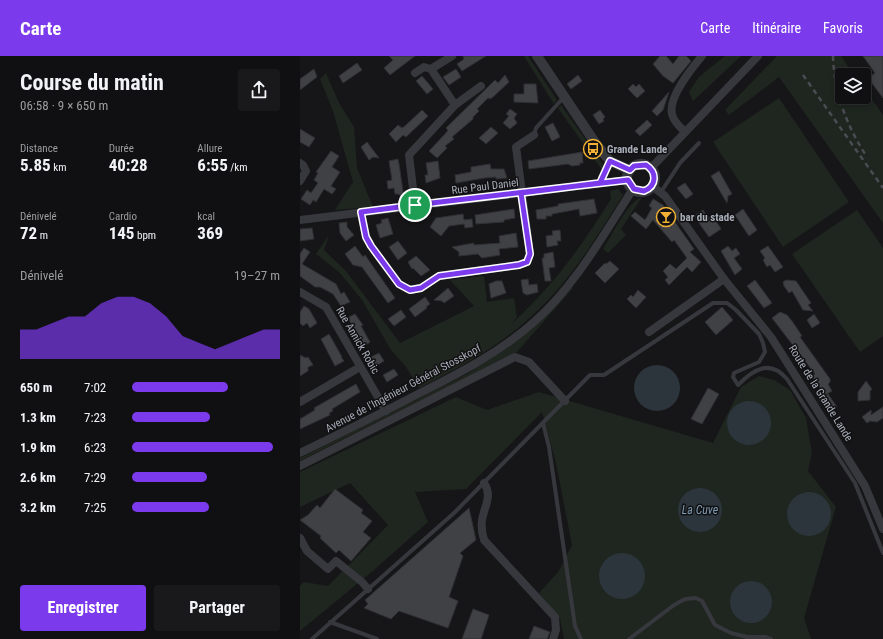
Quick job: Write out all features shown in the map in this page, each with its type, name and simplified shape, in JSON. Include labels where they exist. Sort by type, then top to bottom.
[{"type":"street","points":[[431,69],[452,56]]},
{"type":"street","points":[[537,56],[596,144],[610,161],[629,175],[634,189],[644,191],[652,186],[655,180],[654,173],[651,168],[646,165],[640,164],[634,166],[629,175]]},
{"type":"street","points":[[685,132],[673,118],[671,108],[681,86],[702,56]]},
{"type":"street","points":[[651,168],[758,56]]},
{"type":"street","points":[[415,73],[424,66],[431,69],[455,105]]},
{"type":"street","points":[[415,205],[410,155],[455,105],[480,86]]},
{"type":"street","points":[[361,212],[366,237],[371,246],[399,284],[410,290],[421,288],[439,276],[519,265],[527,262],[530,254],[516,147],[534,135]]},
{"type":"street","points":[[300,163],[306,171],[300,181]]},
{"type":"street","name":"Rue Paul Daniel","points":[[300,220],[600,183],[629,175]]},
{"type":"street","name":"Route de la Grande Lande","points":[[652,186],[661,192],[724,279],[771,337],[865,486],[881,518],[883,529]]},
{"type":"street","name":"Avenue de l'Ingénieur Général Stosskopf","points":[[300,453],[386,411],[480,361],[510,342],[535,321],[575,276],[634,189]]},
{"type":"street","points":[[649,332],[724,279]]},
{"type":"street","name":"Rue Annick Robic","points":[[300,292],[326,308],[386,411]]},
{"type":"street","points":[[300,466],[515,357],[529,362],[565,401]]},
{"type":"street","points":[[300,402],[360,367]]},
{"type":"street","points":[[484,483],[488,488],[488,497],[482,519],[481,530],[484,540],[556,617],[556,630],[553,639]]},
{"type":"street","points":[[300,538],[307,551],[328,569],[336,561],[368,589]]},
{"type":"lane","points":[[534,135],[536,128],[564,97]]},
{"type":"lane","points":[[661,192],[680,163],[700,143]]},
{"type":"lane","points":[[600,183],[610,161]]},
{"type":"lane","points":[[312,639],[454,513],[590,375],[604,376],[714,303],[727,303],[736,310],[759,334],[763,343],[765,352],[759,362],[734,373],[733,377],[738,385],[752,373],[770,367],[781,372],[855,484],[883,554]]},
{"type":"lane","points":[[543,423],[549,447],[575,626],[581,639]]},
{"type":"lane","points":[[628,639],[674,605],[685,599],[696,598],[702,601],[715,625],[731,633],[747,637],[766,636],[771,639]]},
{"type":"lane","points":[[330,622],[377,639]]},
{"type":"shaded area","points":[[524,56],[528,56],[557,100],[554,104]]},
{"type":"shaded area","points":[[725,56],[741,56],[693,101],[689,92],[699,77]]},
{"type":"shaded area","points":[[777,56],[841,56],[849,68],[835,68],[835,104],[871,104],[871,98],[883,115],[883,223],[779,77],[729,115],[725,110]]},
{"type":"shaded area","points":[[326,73],[339,103],[354,127],[357,168],[373,207],[335,210],[353,182],[333,111],[320,79]]},
{"type":"shaded area","points":[[779,98],[849,202],[783,247],[713,142]]},
{"type":"shaded area","points":[[561,105],[605,167],[602,170],[558,108]]},
{"type":"shaded area","points":[[618,189],[623,195],[594,240],[563,284],[538,310],[497,344],[482,354],[419,388],[406,367],[391,350],[362,300],[339,272],[316,254],[329,235],[324,250],[346,271],[400,343],[474,306],[450,280],[484,276],[487,302],[514,298],[517,317],[512,323],[554,280],[566,265],[611,199],[610,191]]},
{"type":"shaded area","points":[[642,197],[621,229],[626,235],[608,253],[603,249],[615,228],[631,205]]},
{"type":"shaded area","points":[[857,210],[883,248],[883,336],[860,352],[792,254]]},
{"type":"shaded area","points":[[573,288],[517,352],[300,461],[300,458],[467,374],[507,348],[539,323],[570,289]]},
{"type":"shaded area","points":[[759,376],[774,380],[790,390],[806,418],[812,453],[808,471],[836,507],[804,618],[811,639],[564,639],[560,619],[539,593],[559,571],[572,545],[556,463],[542,412],[466,489],[415,492],[428,522],[374,570],[300,631],[300,586],[304,582],[328,586],[388,525],[350,483],[300,507],[300,472],[456,397],[487,410],[539,392],[713,443],[741,387]]},
{"type":"water","points":[[657,365],[670,369],[676,375],[680,388],[676,401],[670,407],[657,411],[644,407],[638,401],[634,388],[638,375],[644,369]]},
{"type":"water","points":[[745,401],[753,401],[758,402],[765,407],[770,414],[770,432],[765,439],[758,444],[745,445],[737,442],[730,435],[727,427],[727,419],[730,411],[737,404]]},
{"type":"water","name":"La Cuve","points":[[696,488],[704,488],[709,489],[716,494],[721,501],[721,519],[716,526],[709,531],[696,532],[688,529],[681,522],[678,514],[678,506],[681,498],[688,491]]},
{"type":"water","points":[[805,492],[813,492],[818,493],[825,498],[830,505],[830,523],[825,530],[818,535],[805,536],[797,533],[790,526],[787,518],[787,510],[790,502],[797,495]]},
{"type":"water","points":[[617,553],[627,553],[635,557],[641,563],[645,571],[645,581],[641,589],[635,595],[627,599],[617,599],[609,595],[603,589],[599,581],[599,571],[603,563],[609,557]]},
{"type":"water","points":[[751,581],[766,587],[772,602],[766,617],[751,623],[736,617],[730,602],[736,587]]},
{"type":"building","points":[[389,56],[415,56],[390,75],[384,68],[393,60]]},
{"type":"building","points":[[463,56],[486,56],[462,71],[457,64],[464,59]]},
{"type":"building","points":[[660,56],[666,56],[673,64],[679,56],[686,56],[691,61],[673,83],[663,76],[653,64]]},
{"type":"building","points":[[863,56],[883,56],[883,98],[871,82],[871,76],[875,73]]},
{"type":"building","points":[[357,63],[362,70],[343,83],[339,76]]},
{"type":"building","points":[[314,69],[317,77],[300,90],[300,79]]},
{"type":"building","points":[[456,69],[461,77],[449,85],[443,77]]},
{"type":"building","points":[[505,75],[509,82],[493,97],[490,99],[488,98],[477,109],[479,111],[473,119],[452,137],[454,139],[445,146],[447,148],[437,158],[429,151],[446,133],[448,130],[446,128],[495,80],[498,83]]},
{"type":"building","points":[[578,75],[582,81],[571,89],[567,84]]},
{"type":"building","points":[[422,76],[433,89],[427,94],[416,81]]},
{"type":"building","points":[[524,84],[536,84],[538,103],[514,102],[514,94],[524,94]]},
{"type":"building","points":[[633,84],[636,87],[639,84],[645,91],[637,98],[628,89]]},
{"type":"building","points":[[669,92],[663,110],[657,116],[652,111]]},
{"type":"building","points":[[510,109],[517,114],[514,118],[517,123],[510,129],[503,123],[509,116],[506,114]]},
{"type":"building","points":[[422,110],[428,116],[406,137],[403,135],[396,142],[389,134],[398,125],[402,128],[405,126]]},
{"type":"building","points":[[600,110],[605,117],[603,119],[604,121],[599,124],[593,115]]},
{"type":"building","points":[[647,120],[652,125],[640,136],[635,131]]},
{"type":"building","points":[[553,123],[560,137],[552,141],[545,127]]},
{"type":"building","points":[[491,127],[498,133],[486,144],[479,138]]},
{"type":"building","points":[[300,129],[315,138],[309,147],[300,142]]},
{"type":"building","points":[[367,142],[379,158],[373,157],[369,160],[361,147]]},
{"type":"building","points":[[331,151],[339,156],[332,167],[340,172],[331,186],[336,189],[332,194],[324,189],[316,202],[313,200],[310,205],[301,199],[307,190],[311,193],[318,183],[314,180],[318,173],[316,172]]},
{"type":"building","points":[[582,152],[583,163],[580,163],[580,165],[572,166],[568,164],[529,169],[528,161]]},
{"type":"building","points":[[398,159],[404,198],[398,194],[395,194],[394,188],[388,189],[387,181],[392,180],[389,161]]},
{"type":"building","points":[[438,161],[440,178],[426,183],[425,175],[428,175],[426,163]]},
{"type":"building","points":[[490,164],[491,169],[504,169],[507,178],[484,178],[456,183],[455,175],[471,172],[471,167]]},
{"type":"building","points":[[719,171],[732,194],[728,196],[727,203],[711,176]]},
{"type":"building","points":[[685,183],[693,194],[686,199],[677,188]]},
{"type":"building","points":[[594,199],[597,213],[580,216],[579,209],[552,214],[552,216],[546,216],[546,219],[537,219],[536,210],[558,206],[558,204]]},
{"type":"building","points":[[653,199],[663,205],[694,249],[690,252],[701,262],[692,272],[687,267],[669,285],[665,280],[668,277],[663,271],[670,264],[676,269],[687,258],[674,240],[672,242],[653,220],[646,229],[631,216],[635,212],[645,220],[652,208],[649,206]]},
{"type":"building","points":[[514,209],[515,218],[504,220],[504,222],[476,224],[475,215]]},
{"type":"building","points":[[743,209],[757,230],[749,236],[735,215]]},
{"type":"building","points":[[703,210],[708,217],[709,216],[715,222],[716,221],[721,229],[709,237],[694,216]]},
{"type":"building","points":[[463,214],[464,220],[472,219],[473,227],[465,228],[464,224],[449,226],[441,236],[430,227],[436,218]]},
{"type":"building","points":[[388,218],[393,234],[380,238],[376,225],[382,223],[381,220]]},
{"type":"building","points":[[347,222],[347,227],[354,235],[346,241],[340,233],[339,223]]},
{"type":"building","points":[[312,228],[314,239],[300,241],[300,229]]},
{"type":"building","points":[[560,230],[561,241],[557,241],[558,245],[547,247],[546,236],[553,235],[552,231]]},
{"type":"building","points":[[516,233],[518,247],[499,249],[500,255],[482,258],[478,254],[459,256],[459,252],[452,247],[474,243],[474,245],[500,243],[499,236]]},
{"type":"building","points":[[398,241],[407,253],[398,260],[389,247]]},
{"type":"building","points":[[355,246],[363,257],[365,255],[395,298],[388,303],[362,267],[353,265],[345,254]]},
{"type":"building","points":[[728,246],[732,251],[736,248],[740,254],[734,258],[742,269],[735,275],[721,251]]},
{"type":"building","points":[[768,246],[783,267],[775,272],[770,265],[767,267],[763,260],[765,258],[760,251]]},
{"type":"building","points":[[304,248],[310,252],[302,264],[336,284],[341,294],[344,292],[350,302],[341,306],[333,294],[320,287],[315,287],[300,276],[300,254]]},
{"type":"building","points":[[553,252],[555,267],[549,268],[551,281],[545,281],[542,258],[544,258],[544,254]]},
{"type":"building","points":[[416,256],[430,270],[421,276],[413,268],[412,269],[408,262]]},
{"type":"building","points":[[610,261],[619,269],[605,283],[595,273],[605,263],[606,264]]},
{"type":"building","points":[[528,279],[529,285],[537,284],[538,292],[527,295],[523,293],[521,280]]},
{"type":"building","points":[[755,280],[772,303],[764,308],[747,286]]},
{"type":"building","points":[[786,280],[796,281],[811,303],[808,305],[813,311],[803,310],[792,291],[789,293],[784,286],[783,282]]},
{"type":"building","points":[[496,281],[502,281],[506,293],[491,298],[489,284]]},
{"type":"building","points":[[448,288],[454,296],[444,303],[442,301],[434,300]]},
{"type":"building","points":[[638,290],[646,297],[636,308],[627,299],[631,295],[633,297]]},
{"type":"building","points":[[425,297],[430,304],[415,317],[409,309]]},
{"type":"building","points":[[304,306],[309,309],[317,323],[310,328],[307,323],[303,326],[300,323],[300,312]]},
{"type":"building","points":[[722,307],[733,320],[716,335],[705,322]]},
{"type":"building","points":[[401,310],[406,317],[394,326],[388,319]]},
{"type":"building","points":[[780,312],[787,315],[802,336],[800,337],[830,379],[828,384],[832,391],[825,395],[812,376],[815,374],[772,318]]},
{"type":"building","points":[[355,314],[363,325],[361,326],[370,342],[363,347],[357,337],[359,336],[349,320],[349,317]]},
{"type":"building","points":[[814,314],[820,323],[812,328],[807,320]]},
{"type":"building","points":[[329,334],[344,361],[335,366],[321,339]]},
{"type":"building","points":[[379,353],[384,361],[376,366],[371,357]]},
{"type":"building","points":[[300,355],[306,358],[308,357],[313,365],[308,367],[308,371],[300,376]]},
{"type":"building","points":[[394,369],[398,375],[387,382],[383,375]]},
{"type":"building","points":[[866,381],[872,389],[870,391],[870,400],[858,401],[858,392]]},
{"type":"building","points":[[356,384],[360,392],[332,409],[333,411],[329,413],[330,415],[300,429],[300,419],[315,410],[314,408]]},
{"type":"building","points":[[708,388],[719,394],[702,424],[691,419]]},
{"type":"building","points":[[828,394],[837,407],[829,413],[819,399]]},
{"type":"building","points":[[883,407],[883,418],[877,422],[870,421],[867,423],[862,417],[871,410],[871,415]]},
{"type":"building","points":[[335,489],[363,510],[361,513],[372,521],[363,532],[371,538],[351,561],[339,550],[336,553],[320,538],[321,536],[300,520],[308,515],[317,505],[320,508]]},
{"type":"building","points":[[469,508],[476,540],[460,553],[463,556],[449,597],[458,601],[448,628],[399,611],[391,619],[364,608],[368,604],[365,600]]},
{"type":"building","points":[[473,609],[489,615],[481,639],[462,639]]},
{"type":"building","points":[[534,626],[550,632],[547,639],[529,639]]},
{"type":"railway","points":[[833,56],[836,82],[842,107],[852,131],[865,154]]},
{"type":"railway","points":[[803,75],[883,188]]},
{"type":"place","name":"Grande Lande","points":[[593,149]]},
{"type":"place","name":"bar du stade","points":[[666,217]]},
{"type":"route","points":[[415,205],[361,212],[366,237],[371,246],[399,284],[410,290],[421,288],[439,276],[519,265],[527,262],[530,254],[521,193],[600,183],[605,176],[610,161],[630,170],[634,166],[640,164],[646,165],[651,168],[654,173],[655,180],[652,186],[644,191],[634,189],[628,180],[521,193],[415,205]]}]
